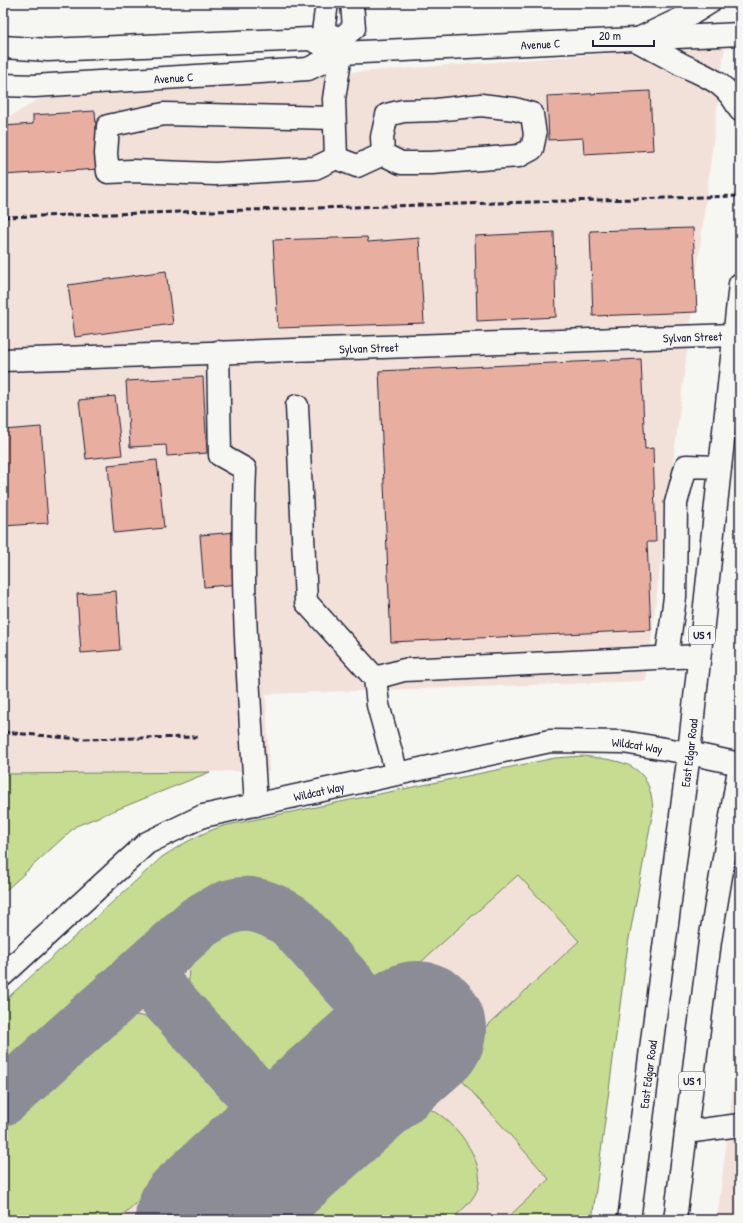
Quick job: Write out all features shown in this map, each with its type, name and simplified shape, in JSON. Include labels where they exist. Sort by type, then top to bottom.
[{"type":"main road","points":[[327,3],[323,32],[340,46]]},
{"type":"main road","points":[[336,158],[334,99],[340,46],[354,28],[352,3]]},
{"type":"main road","points":[[636,40],[693,13],[709,3]]},
{"type":"main road","name":"Avenue C","points":[[3,47],[48,50],[310,39],[340,46],[636,40],[740,44]]},
{"type":"main road","points":[[636,40],[677,62],[714,79],[733,96],[740,110]]},
{"type":"main road","name":"Avenue C","points":[[3,85],[34,86],[308,69],[340,46]]},
{"type":"main road","points":[[481,105],[515,109],[532,114],[535,135],[532,149],[519,156],[456,162],[401,163],[383,154],[382,137],[387,115],[403,111],[436,110],[481,105]]},
{"type":"main road","points":[[334,118],[164,114],[108,126],[106,154],[108,172],[132,170],[215,174],[315,168],[336,158],[357,166],[383,154]]},
{"type":"main road","name":"East Edgar Road","points":[[629,1220],[689,753],[740,284]]},
{"type":"main road","name":"Sylvan Street","points":[[3,360],[734,335]]},
{"type":"main road","points":[[218,352],[220,455],[245,469],[246,661],[256,805]]},
{"type":"main road","points":[[297,406],[306,602],[375,678],[378,705],[397,774]]},
{"type":"main road","points":[[667,656],[675,597],[676,503],[686,466],[720,467]]},
{"type":"main road","points":[[375,678],[404,670],[667,656],[699,656]]},
{"type":"main road","name":"Wildcat Way","points":[[3,975],[147,843],[203,816],[550,741],[623,742],[689,753],[740,764]]},
{"type":"main road","name":"US 1","points":[[675,1220],[710,941],[740,764]]},
{"type":"main road","points":[[686,1132],[740,1125]]},
{"type":"path","points":[[735,75],[740,68],[740,44]]},
{"type":"shaded area","points":[[725,45],[646,681],[266,694],[269,771],[3,774],[3,121],[46,95]]},
{"type":"shaded area","points":[[600,777],[549,1220],[3,1220],[3,1016],[173,861]]},
{"type":"shaded area","points":[[740,1032],[740,1220],[717,1220]]},
{"type":"green space","points":[[583,756],[611,760],[633,767],[641,774],[647,783],[651,795],[653,811],[628,944],[592,1220],[505,1220],[549,1179],[450,1067],[448,1062],[579,941],[518,875],[412,970],[401,977],[384,981],[372,979],[366,976],[309,915],[289,899],[268,889],[244,886],[218,892],[189,908],[3,1077],[3,1002],[162,857],[184,843],[199,835],[223,826],[555,758]]},
{"type":"green space","points":[[210,772],[76,826],[3,893],[3,774]]},
{"type":"green space","points":[[249,921],[268,927],[285,938],[343,1006],[343,1013],[271,1080],[265,1080],[199,1008],[191,992],[189,978],[191,964],[197,951],[207,940],[219,931],[233,925]]},
{"type":"green space","points":[[135,1015],[158,1021],[178,1035],[237,1100],[239,1107],[237,1112],[117,1220],[3,1220],[3,1122],[109,1026],[123,1018]]},
{"type":"green space","points":[[418,1107],[429,1109],[440,1115],[451,1124],[461,1135],[476,1160],[479,1173],[479,1184],[475,1195],[451,1220],[289,1220],[395,1124]]},
{"type":"building","points":[[650,91],[653,150],[584,154],[583,138],[549,140],[547,96]]},
{"type":"building","points":[[95,111],[99,169],[3,175],[3,126],[33,124],[33,115]]},
{"type":"building","points":[[693,228],[697,312],[593,316],[590,231]]},
{"type":"building","points":[[554,232],[556,317],[477,321],[475,236]]},
{"type":"building","points":[[367,237],[368,242],[419,238],[424,323],[278,328],[273,240]]},
{"type":"building","points":[[166,271],[173,324],[75,337],[68,285]]},
{"type":"building","points":[[641,359],[645,449],[653,448],[656,542],[647,542],[651,630],[391,642],[379,371]]},
{"type":"building","points":[[203,377],[207,453],[167,456],[166,445],[130,447],[126,381]]},
{"type":"building","points":[[115,396],[122,455],[86,459],[79,400]]},
{"type":"building","points":[[41,427],[48,523],[3,526],[3,430]]},
{"type":"building","points":[[157,460],[164,528],[114,533],[108,465]]},
{"type":"building","points":[[237,532],[241,584],[204,587],[200,535]]},
{"type":"building","points":[[116,591],[120,650],[81,653],[77,594]]},
{"type":"taxiway","points":[[3,1098],[198,923],[223,909],[244,904],[266,908],[291,921],[402,1043]]},
{"type":"taxiway","points":[[143,972],[294,1138]]},
{"type":"runway","points":[[204,1220],[294,1138],[417,1030]]},
{"type":"railway","points":[[3,217],[740,196]]},
{"type":"railway","points":[[3,732],[79,739],[199,737]]}]
